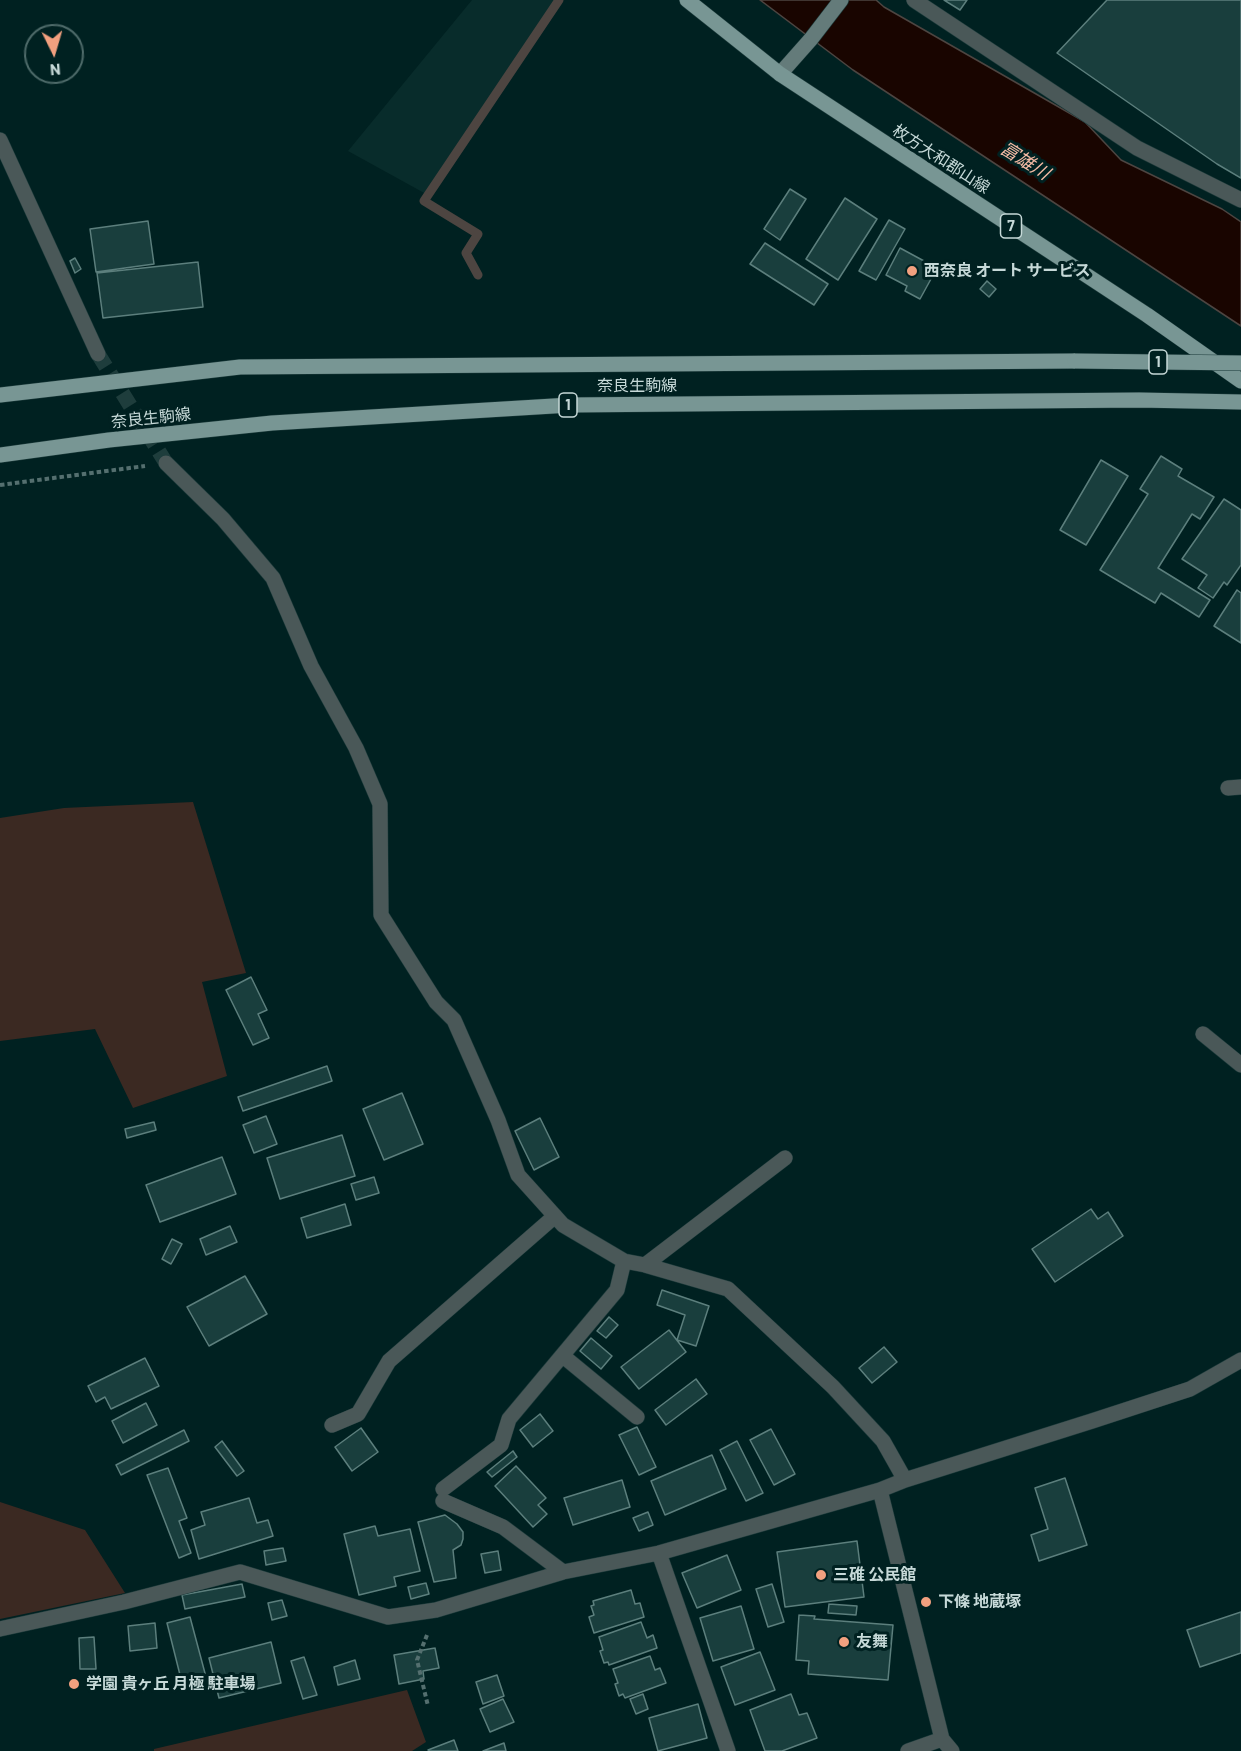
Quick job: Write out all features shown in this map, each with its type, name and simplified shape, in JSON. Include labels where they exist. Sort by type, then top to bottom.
[{"type":"main road","name":"枚方大和郡山線","points":[[687,0],[780,74],[1147,315],[1241,381]]},
{"type":"main road","points":[[780,74],[841,0]]},
{"type":"main road","name":"奈良生駒線","points":[[0,395],[240,367],[1075,361],[1241,363]]},
{"type":"main road","name":"奈良生駒線","points":[[0,455],[109,440],[272,423],[570,405],[1139,400],[1241,402]]},
{"type":"street","points":[[914,0],[1137,148],[1241,200]]},
{"type":"street","points":[[0,140],[98,354]]},
{"type":"street","points":[[166,463],[223,519],[273,578],[311,666],[356,748],[380,804],[381,915],[436,1002],[454,1020],[498,1120],[518,1175],[563,1225],[624,1261],[728,1289],[833,1388],[883,1441],[905,1480]]},
{"type":"street","points":[[1203,1034],[1241,1065]]},
{"type":"street","points":[[645,1265],[785,1158]]},
{"type":"street","points":[[332,1425],[358,1414],[389,1361],[555,1216]]},
{"type":"street","points":[[562,1572],[502,1527],[443,1495],[501,1445],[509,1419],[617,1290],[624,1261]]},
{"type":"street","points":[[562,1356],[637,1417]]},
{"type":"street","points":[[0,1629],[124,1602],[240,1572],[388,1617],[436,1610],[562,1572],[659,1553],[880,1490],[1190,1389],[1241,1360]]},
{"type":"street","points":[[880,1490],[942,1739],[952,1751]]},
{"type":"street","points":[[659,1553],[728,1751]]},
{"type":"street","points":[[908,1751],[942,1739]]},
{"type":"path","points":[[0,485],[166,463]]},
{"type":"path","points":[[428,1706],[417,1660],[436,1610]]},
{"type":"shaded area","points":[[472,0],[555,0],[426,194],[348,151]]},
{"type":"shaded area","points":[[193,802],[246,973],[202,982],[227,1076],[133,1108],[95,1029],[0,1041],[0,818],[64,808]]},
{"type":"shaded area","points":[[0,1502],[85,1530],[125,1593],[0,1619]]},
{"type":"shaded area","points":[[407,1690],[426,1742],[412,1751],[154,1751],[154,1749]]},
{"type":"water","name":"富雄川","points":[[760,0],[876,0],[884,7],[1085,122],[1121,160],[1222,209],[1241,222],[1241,326],[853,70]]},
{"type":"building","points":[[944,0],[967,0],[960,10]]},
{"type":"building","points":[[1107,0],[1241,0],[1241,178],[1217,164],[1057,53]]},
{"type":"building","points":[[790,189],[806,199],[780,240],[764,229]]},
{"type":"building","points":[[845,198],[877,219],[838,280],[806,259]]},
{"type":"building","points":[[889,220],[905,229],[876,280],[859,271]]},
{"type":"building","points":[[148,221],[154,264],[96,272],[90,229]]},
{"type":"building","points":[[765,243],[828,284],[814,305],[750,264]]},
{"type":"building","name":"西奈良 オート サービス","points":[[900,248],[937,268],[920,299],[905,291],[907,286],[886,275]]},
{"type":"building","points":[[75,258],[81,269],[75,273],[70,261]]},
{"type":"building","points":[[198,262],[203,307],[103,318],[97,273]]},
{"type":"building","points":[[987,281],[996,289],[989,297],[980,289]]},
{"type":"building","points":[[1161,456],[1182,469],[1178,476],[1214,497],[1200,519],[1192,514],[1158,568],[1210,600],[1199,617],[1161,593],[1155,603],[1100,570],[1148,494],[1140,489]]},
{"type":"building","points":[[1101,460],[1128,476],[1086,545],[1060,530]]},
{"type":"building","points":[[1224,499],[1241,510],[1241,565],[1227,585],[1224,582],[1213,598],[1198,588],[1207,575],[1182,559]]},
{"type":"building","points":[[1237,590],[1241,593],[1241,643],[1214,626]]},
{"type":"building","points":[[251,977],[267,1010],[258,1014],[269,1038],[253,1045],[226,990]]},
{"type":"building","points":[[327,1066],[332,1081],[243,1111],[238,1097]]},
{"type":"building","points":[[402,1093],[423,1144],[384,1160],[363,1109]]},
{"type":"building","points":[[266,1116],[277,1144],[254,1153],[243,1125]]},
{"type":"building","points":[[540,1118],[559,1157],[534,1170],[515,1131]]},
{"type":"building","points":[[154,1122],[156,1130],[127,1138],[125,1129]]},
{"type":"building","points":[[342,1135],[355,1176],[280,1199],[267,1158]]},
{"type":"building","points":[[222,1157],[236,1194],[160,1222],[146,1185]]},
{"type":"building","points":[[374,1177],[379,1193],[356,1200],[351,1184]]},
{"type":"building","points":[[345,1204],[351,1225],[307,1238],[301,1218]]},
{"type":"building","points":[[1091,1209],[1098,1219],[1108,1212],[1123,1236],[1055,1282],[1032,1249]]},
{"type":"building","points":[[230,1226],[237,1242],[206,1255],[200,1239]]},
{"type":"building","points":[[172,1239],[182,1244],[171,1264],[162,1259]]},
{"type":"building","points":[[245,1276],[267,1314],[209,1346],[187,1307]]},
{"type":"building","points":[[662,1290],[709,1306],[696,1346],[677,1340],[685,1315],[657,1305]]},
{"type":"building","points":[[609,1317],[618,1325],[606,1338],[597,1331]]},
{"type":"building","points":[[669,1330],[686,1352],[639,1389],[621,1367]]},
{"type":"building","points":[[591,1338],[612,1356],[601,1369],[580,1351]]},
{"type":"building","points":[[884,1347],[897,1362],[872,1383],[859,1368]]},
{"type":"building","points":[[145,1358],[159,1386],[111,1409],[105,1397],[96,1402],[88,1386]]},
{"type":"building","points":[[696,1379],[707,1394],[666,1425],[655,1410]]},
{"type":"building","points":[[146,1403],[157,1425],[123,1443],[112,1421]]},
{"type":"building","points":[[540,1414],[553,1431],[533,1447],[520,1430]]},
{"type":"building","points":[[637,1427],[656,1467],[639,1475],[619,1435]]},
{"type":"building","points":[[361,1428],[378,1452],[352,1471],[335,1447]]},
{"type":"building","points":[[771,1429],[795,1474],[774,1485],[750,1440]]},
{"type":"building","points":[[184,1430],[189,1441],[121,1475],[116,1465]]},
{"type":"building","points":[[222,1441],[244,1471],[237,1476],[215,1447]]},
{"type":"building","points":[[737,1441],[763,1493],[746,1501],[720,1450]]},
{"type":"building","points":[[513,1451],[517,1457],[492,1477],[487,1472]]},
{"type":"building","points":[[712,1455],[726,1489],[665,1515],[651,1481]]},
{"type":"building","points":[[516,1466],[546,1498],[538,1505],[547,1514],[533,1527],[495,1486]]},
{"type":"building","points":[[168,1468],[187,1518],[179,1521],[191,1553],[179,1558],[147,1475]]},
{"type":"building","points":[[1065,1478],[1087,1545],[1039,1561],[1031,1535],[1048,1529],[1035,1488]]},
{"type":"building","points":[[622,1480],[630,1507],[573,1525],[564,1498]]},
{"type":"building","points":[[249,1498],[257,1523],[268,1520],[273,1536],[199,1559],[191,1530],[205,1525],[201,1512]]},
{"type":"building","points":[[648,1512],[653,1525],[639,1531],[633,1518]]},
{"type":"building","points":[[445,1515],[463,1532],[463,1539],[461,1545],[453,1550],[456,1578],[434,1582],[418,1522]]},
{"type":"building","points":[[375,1526],[378,1536],[410,1529],[420,1571],[394,1577],[396,1586],[359,1595],[344,1534]]},
{"type":"building","name":"三碓 公民館","points":[[857,1541],[864,1597],[785,1607],[777,1552]]},
{"type":"building","points":[[283,1548],[286,1561],[266,1565],[264,1551]]},
{"type":"building","points":[[498,1551],[501,1570],[485,1573],[481,1554]]},
{"type":"building","points":[[727,1555],[741,1590],[697,1608],[682,1573]]},
{"type":"building","points":[[426,1583],[429,1594],[411,1599],[408,1587]]},
{"type":"building","points":[[242,1584],[245,1597],[185,1609],[182,1595]]},
{"type":"building","points":[[772,1584],[784,1622],[768,1627],[756,1589]]},
{"type":"building","points":[[631,1590],[635,1604],[640,1603],[644,1617],[594,1633],[589,1617],[594,1615],[591,1606],[594,1605],[593,1601]]},
{"type":"building","points":[[282,1600],[287,1616],[272,1620],[268,1603]]},
{"type":"building","points":[[829,1604],[857,1606],[856,1615],[828,1613]]},
{"type":"building","points":[[741,1606],[754,1649],[713,1661],[700,1618]]},
{"type":"building","points":[[1241,1612],[1241,1653],[1200,1667],[1187,1630]]},
{"type":"building","name":"友舞","points":[[799,1615],[815,1616],[814,1619],[893,1625],[888,1680],[808,1674],[809,1661],[796,1660]]},
{"type":"building","points":[[190,1617],[206,1677],[182,1683],[167,1623]]},
{"type":"building","points":[[641,1622],[647,1638],[653,1635],[657,1648],[609,1665],[608,1662],[604,1663],[599,1637]]},
{"type":"building","points":[[155,1623],[157,1648],[130,1651],[128,1626]]},
{"type":"building","points":[[94,1637],[96,1669],[80,1669],[79,1638]]},
{"type":"building","points":[[271,1642],[281,1683],[219,1698],[209,1658]]},
{"type":"building","points":[[435,1648],[439,1668],[423,1671],[424,1679],[399,1684],[394,1655]]},
{"type":"building","points":[[760,1652],[775,1690],[735,1705],[721,1667]]},
{"type":"building","points":[[650,1656],[655,1670],[660,1668],[666,1683],[625,1698],[623,1694],[619,1696],[615,1684],[618,1683],[613,1669]]},
{"type":"building","points":[[304,1657],[317,1695],[303,1699],[291,1661]]},
{"type":"building","points":[[355,1660],[360,1679],[338,1685],[334,1667]]},
{"type":"building","points":[[497,1675],[504,1696],[483,1704],[476,1682]]},
{"type":"building","points":[[643,1694],[648,1709],[636,1714],[630,1699]]},
{"type":"building","points":[[791,1694],[799,1715],[807,1713],[817,1738],[782,1751],[765,1751],[750,1710]]},
{"type":"building","points":[[503,1699],[514,1722],[490,1732],[480,1709]]},
{"type":"building","points":[[698,1704],[707,1738],[658,1751],[649,1718]]},
{"type":"building","points":[[454,1740],[458,1751],[428,1750]]},
{"type":"building","points":[[504,1743],[506,1751],[483,1751]]},
{"type":"waterway","points":[[478,275],[466,253],[478,234],[424,201],[559,0]]},
{"type":"tunnel","points":[[98,354],[166,463]]},
{"type":"place","name":"西奈良 オート サービス","points":[[912,271]]},
{"type":"place","name":"三碓 公民館","points":[[821,1575]]},
{"type":"place","name":"下條 地蔵塚","points":[[926,1602]]},
{"type":"place","name":"友舞","points":[[844,1642]]},
{"type":"place","name":"学園 貴ヶ丘 月極 駐車場","points":[[74,1684]]}]
